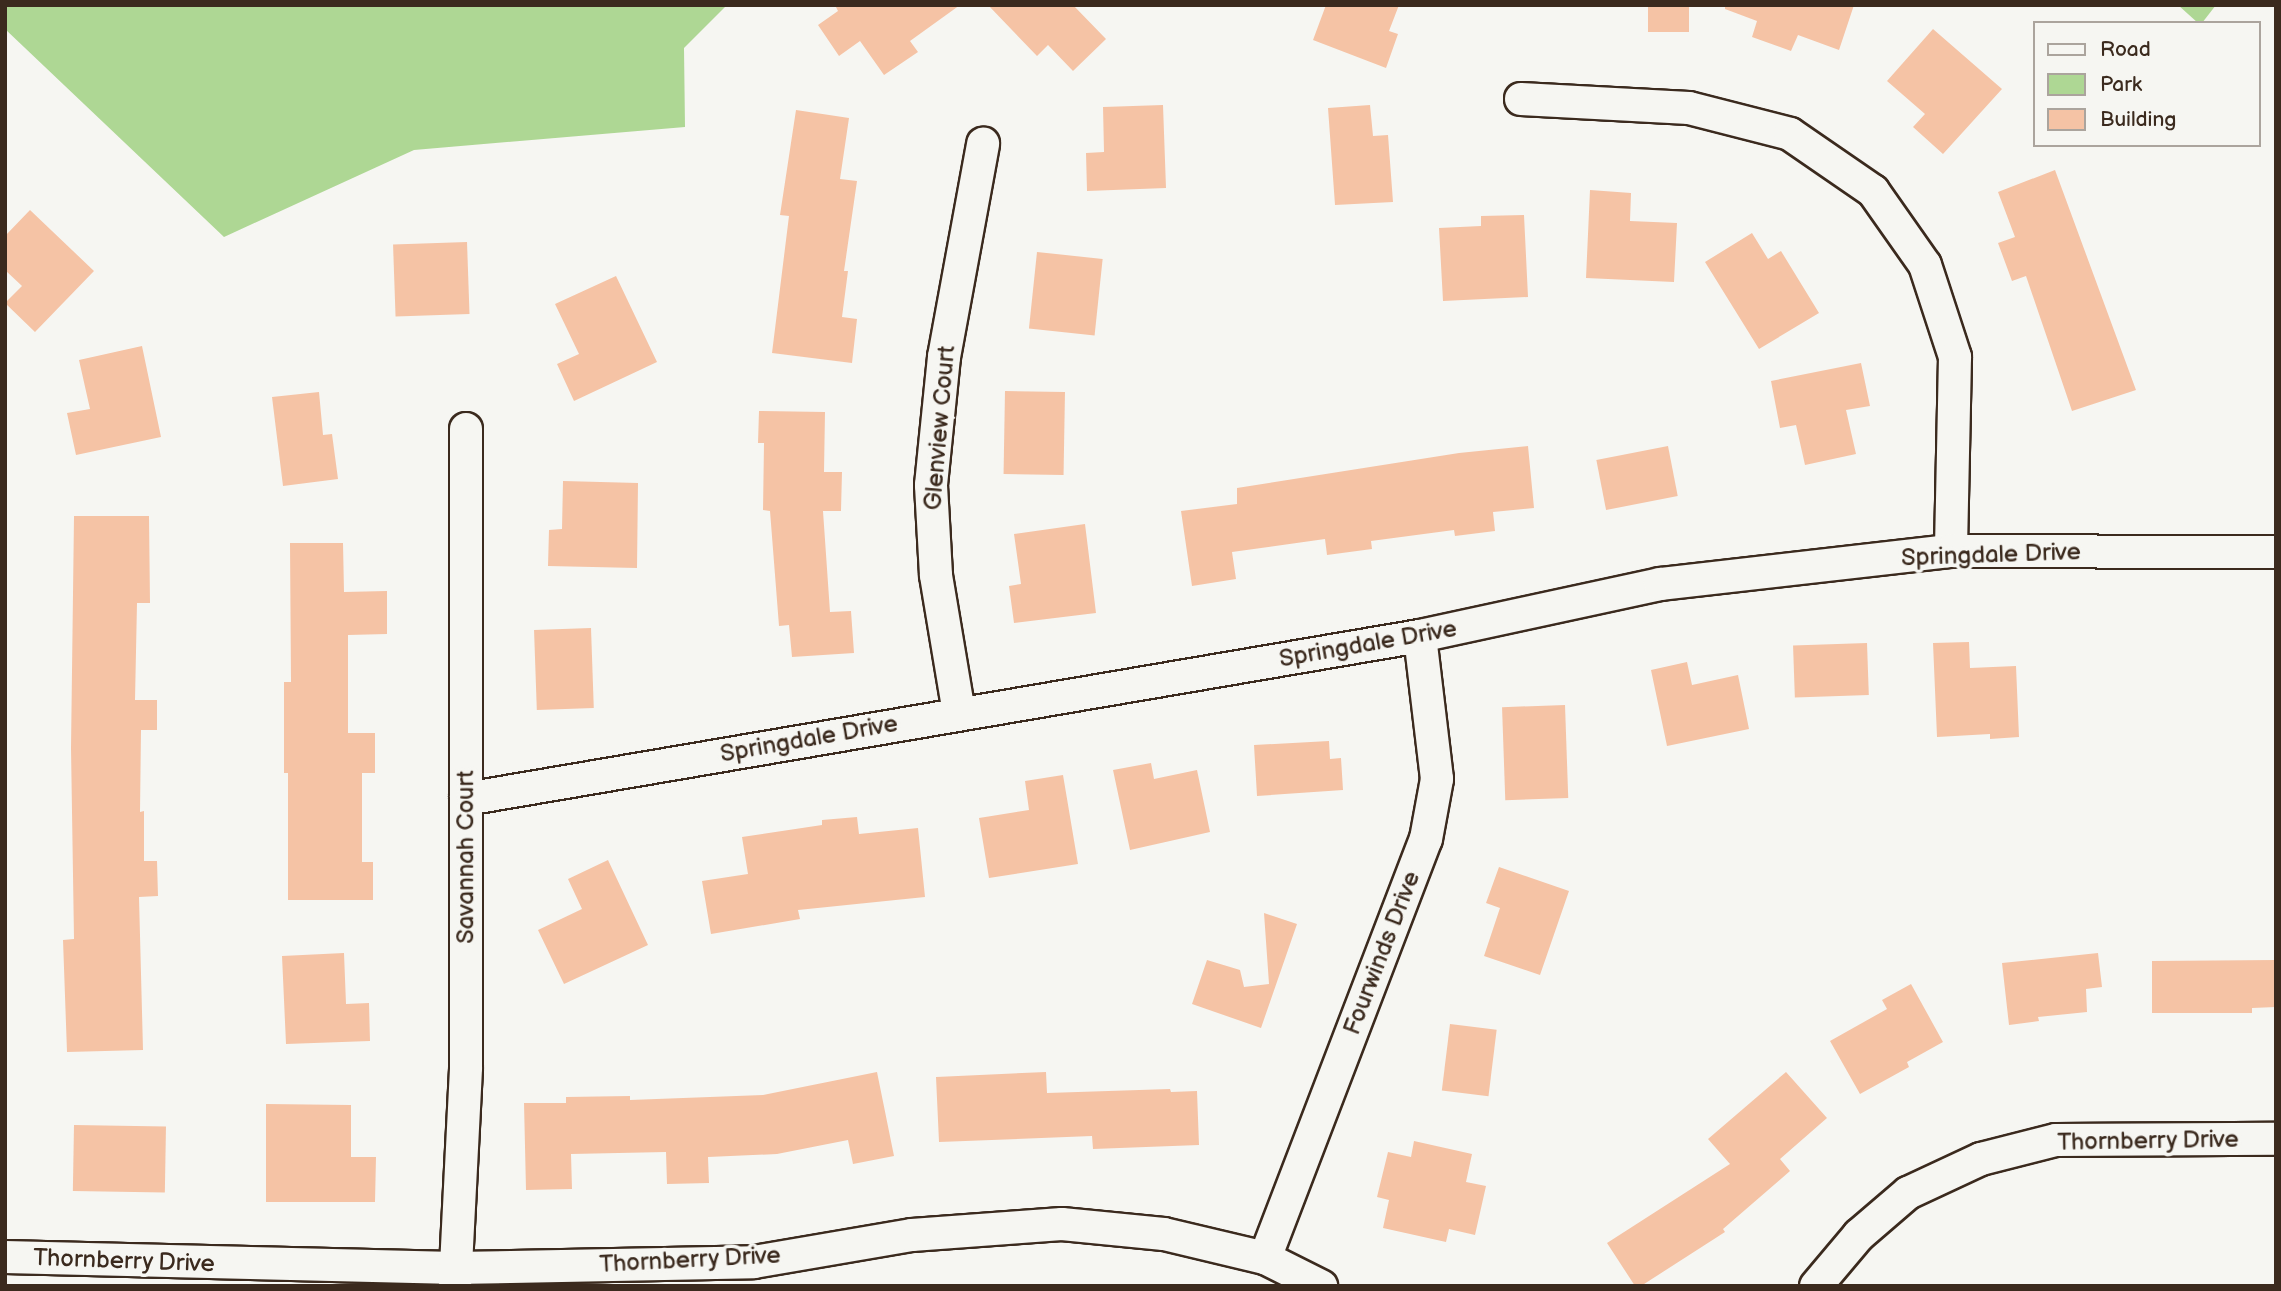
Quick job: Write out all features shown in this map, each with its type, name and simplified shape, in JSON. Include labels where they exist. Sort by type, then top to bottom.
[{"type":"street","points":[[1521,99],[1689,108],[1790,134],[1873,191],[1925,265],[1955,357],[1951,551]]},
{"type":"street","name":"Glenview Court","points":[[959,713],[936,575],[931,485],[944,357],[983,144]]},
{"type":"street","name":"Savannah Court","points":[[455,1277],[466,1067],[466,429]]},
{"type":"street","name":"Springdale Drive","points":[[466,799],[1420,636],[1660,584],[1951,551],[2276,552]]},
{"type":"street","name":"Fourwinds Drive","points":[[1265,1258],[1426,839],[1437,779],[1420,636]]},
{"type":"street","name":"Thornberry Drive","points":[[1816,1286],[1860,1235],[1908,1193],[1981,1159],[2056,1140],[2276,1139]]},
{"type":"street","name":"Thornberry Drive","points":[[5,1257],[455,1277],[754,1262],[912,1235],[1062,1224],[1164,1234],[1265,1258],[1321,1286]]},
{"type":"green space","points":[[5,5],[727,5],[684,48],[685,127],[414,150],[224,237],[5,29]]},
{"type":"green space","points":[[2178,5],[2216,5],[2204,21],[2196,21]]},
{"type":"building","points":[[835,5],[960,5],[910,41],[918,52],[884,75],[860,41],[839,56],[818,25],[838,11]]},
{"type":"building","points":[[988,5],[1073,5],[1106,39],[1073,71],[1048,45],[1037,56]]},
{"type":"building","points":[[1326,5],[1399,5],[1389,31],[1398,34],[1386,68],[1313,40]]},
{"type":"building","points":[[1648,5],[1689,5],[1689,32],[1648,32]]},
{"type":"building","points":[[1725,5],[1854,5],[1839,50],[1798,35],[1791,51],[1752,37],[1757,21],[1725,9]]},
{"type":"building","points":[[1933,29],[2002,89],[1943,154],[1913,127],[1925,114],[1887,81]]},
{"type":"building","points":[[1163,105],[1166,188],[1087,191],[1086,153],[1104,152],[1103,107]]},
{"type":"building","points":[[1370,105],[1373,136],[1388,135],[1393,202],[1335,205],[1328,108]]},
{"type":"building","points":[[796,110],[849,118],[840,179],[857,181],[844,271],[848,271],[842,317],[857,319],[852,363],[772,353],[789,216],[780,215]]},
{"type":"building","points":[[2055,170],[2136,390],[2072,411],[2026,276],[2012,281],[1998,243],[2015,237],[1998,192]]},
{"type":"building","points":[[1590,190],[1631,193],[1630,221],[1677,223],[1674,282],[1586,278]]},
{"type":"building","points":[[30,210],[94,271],[35,332],[5,303],[22,286],[5,270],[5,236]]},
{"type":"building","points":[[1524,215],[1528,297],[1443,301],[1439,228],[1481,226],[1481,216]]},
{"type":"building","points":[[1752,233],[1768,259],[1781,251],[1819,313],[1759,349],[1705,262]]},
{"type":"building","points":[[467,242],[470,314],[396,317],[393,245]]},
{"type":"building","points":[[1037,252],[1103,259],[1095,335],[1029,329]]},
{"type":"building","points":[[616,276],[657,362],[574,401],[557,364],[579,354],[555,304]]},
{"type":"building","points":[[142,346],[161,437],[76,455],[67,413],[90,409],[79,360]]},
{"type":"building","points":[[1861,363],[1870,406],[1846,410],[1856,454],[1805,465],[1796,425],[1780,428],[1771,381]]},
{"type":"building","points":[[1005,391],[1065,392],[1064,475],[1004,474]]},
{"type":"building","points":[[319,392],[323,435],[332,434],[338,479],[283,486],[272,397]]},
{"type":"building","points":[[759,411],[825,412],[824,472],[842,472],[841,511],[823,511],[830,612],[851,611],[854,653],[792,657],[789,625],[779,626],[770,511],[763,510],[764,443],[758,443]]},
{"type":"building","points":[[1528,446],[1534,508],[1493,512],[1495,531],[1455,536],[1454,530],[1371,541],[1372,549],[1327,555],[1325,539],[1232,552],[1236,579],[1192,586],[1181,511],[1237,504],[1237,488],[1459,453]]},
{"type":"building","points":[[1668,446],[1678,496],[1606,510],[1596,460]]},
{"type":"building","points":[[563,481],[638,483],[637,568],[548,566],[549,530],[562,529]]},
{"type":"building","points":[[74,516],[149,516],[150,603],[137,603],[135,700],[157,700],[157,730],[141,730],[140,812],[144,811],[144,861],[157,861],[158,896],[139,897],[143,1050],[67,1052],[63,940],[74,939],[71,748]]},
{"type":"building","points":[[1085,524],[1096,613],[1014,623],[1009,586],[1021,584],[1014,534]]},
{"type":"building","points":[[290,543],[343,543],[344,592],[387,591],[387,634],[348,635],[348,733],[375,733],[375,773],[362,773],[362,862],[373,862],[373,900],[288,900],[288,773],[284,773],[284,682],[291,682]]},
{"type":"building","points":[[591,628],[594,708],[537,710],[534,630]]},
{"type":"building","points":[[1969,642],[1970,668],[2016,666],[2019,737],[1990,739],[1990,734],[1937,737],[1933,643]]},
{"type":"building","points":[[1867,643],[1869,695],[1795,698],[1793,646]]},
{"type":"building","points":[[1687,662],[1692,685],[1738,675],[1749,729],[1667,746],[1651,670]]},
{"type":"building","points":[[1565,705],[1568,798],[1505,800],[1502,707]]},
{"type":"building","points":[[1329,741],[1330,759],[1341,758],[1343,790],[1257,796],[1254,745]]},
{"type":"building","points":[[1151,763],[1154,779],[1197,770],[1210,832],[1130,850],[1113,770]]},
{"type":"building","points":[[1063,775],[1078,864],[989,878],[979,818],[1029,810],[1025,781]]},
{"type":"building","points":[[857,817],[859,834],[918,828],[925,897],[798,910],[800,919],[711,934],[702,881],[748,874],[742,837],[822,825],[822,820]]},
{"type":"building","points":[[608,860],[648,945],[564,984],[538,930],[582,909],[568,879]]},
{"type":"building","points":[[1499,867],[1569,891],[1540,975],[1484,956],[1500,908],[1486,903]]},
{"type":"building","points":[[1264,913],[1297,924],[1261,1028],[1192,1004],[1207,960],[1240,970],[1244,987],[1269,984]]},
{"type":"building","points":[[344,953],[346,1004],[369,1003],[370,1041],[286,1044],[282,956]]},
{"type":"building","points":[[2098,953],[2102,987],[2086,989],[2087,1012],[2038,1017],[2039,1021],[2009,1025],[2002,963]]},
{"type":"building","points":[[2276,960],[2276,1007],[2252,1008],[2252,1013],[2152,1013],[2152,961]]},
{"type":"building","points":[[1911,984],[1943,1042],[1907,1062],[1909,1067],[1860,1094],[1830,1041],[1887,1009],[1882,1000]]},
{"type":"building","points":[[1450,1024],[1497,1030],[1488,1096],[1442,1091]]},
{"type":"building","points":[[877,1072],[894,1156],[853,1164],[848,1140],[777,1154],[708,1157],[709,1183],[667,1184],[666,1152],[571,1154],[572,1189],[526,1190],[524,1103],[566,1103],[566,1097],[630,1096],[630,1100],[763,1095]]},
{"type":"building","points":[[1046,1072],[1047,1093],[1170,1089],[1171,1092],[1197,1091],[1199,1145],[1093,1149],[1092,1136],[939,1142],[936,1077]]},
{"type":"building","points":[[1786,1072],[1827,1118],[1780,1159],[1790,1171],[1723,1229],[1725,1232],[1641,1286],[1635,1286],[1607,1243],[1730,1164],[1708,1139]]},
{"type":"building","points":[[266,1104],[351,1105],[351,1157],[376,1157],[375,1202],[266,1202]]},
{"type":"building","points":[[74,1125],[166,1127],[165,1193],[73,1191]]},
{"type":"building","points":[[1414,1141],[1472,1154],[1466,1182],[1486,1186],[1475,1235],[1449,1229],[1446,1242],[1383,1228],[1389,1200],[1377,1197],[1388,1152],[1411,1157]]}]
